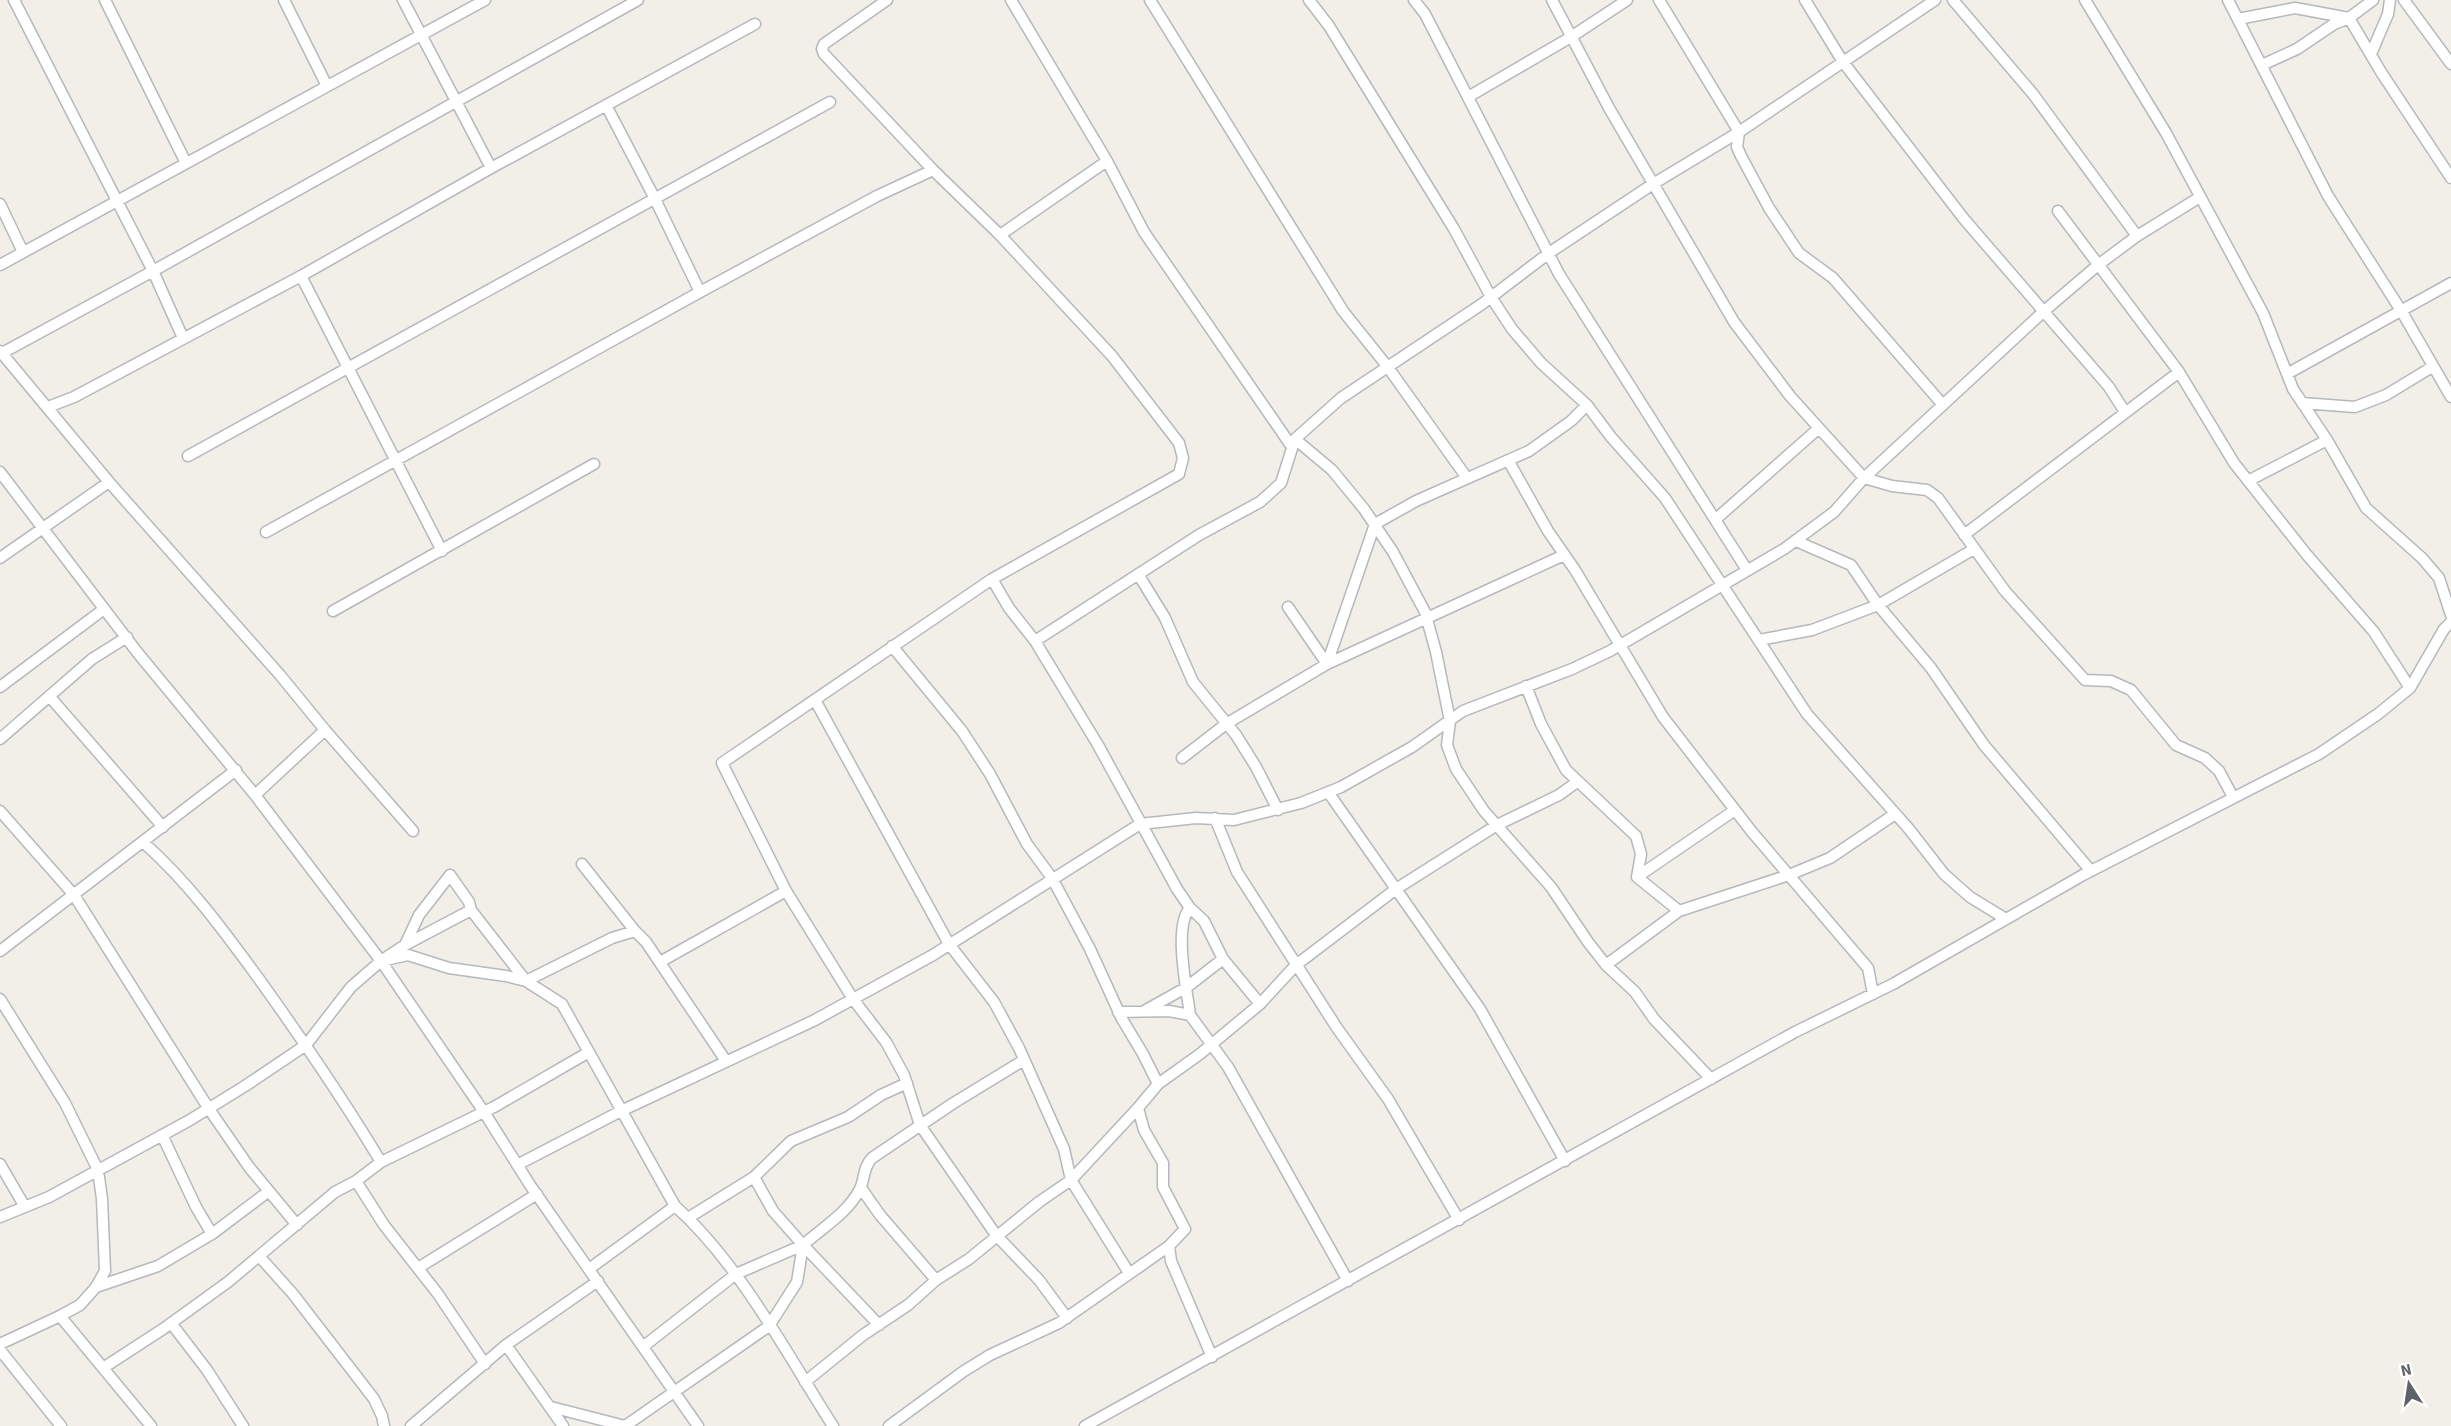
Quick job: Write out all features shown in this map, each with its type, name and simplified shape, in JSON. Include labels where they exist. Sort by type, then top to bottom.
[{"type":"street","points":[[14,0],[117,199],[183,338]]},
{"type":"street","points":[[105,0],[186,163]]},
{"type":"street","points":[[284,0],[327,86]]},
{"type":"street","points":[[403,0],[490,168]]},
{"type":"street","points":[[0,265],[117,199],[485,0]]},
{"type":"street","points":[[413,831],[280,675],[109,482],[1,352],[153,271],[638,0]]},
{"type":"street","points":[[886,0],[824,44],[822,48],[837,69],[933,170],[1000,235],[1112,356],[1179,443],[1183,458],[1179,474],[992,579],[722,763],[786,891],[853,999],[886,1042],[907,1083],[920,1125],[996,1235],[1039,1280],[1067,1318]]},
{"type":"street","points":[[1011,0],[1107,161],[1144,232],[1294,443],[1332,470],[1375,524],[1393,552],[1427,619],[1450,721],[1447,745],[1456,769],[1484,811],[1551,887],[1606,965],[1635,992],[1654,1019],[1711,1079]]},
{"type":"street","points":[[1150,0],[1343,311],[1388,366],[1467,478]]},
{"type":"street","points":[[1309,0],[1329,26],[1454,229],[1491,297],[1512,329],[1534,355],[1587,405],[1611,437],[1665,498],[1807,714],[1895,814],[1944,874],[1970,897],[2006,919]]},
{"type":"street","points":[[1414,0],[1425,14],[1559,274],[1747,570]]},
{"type":"street","points":[[1552,0],[1609,108],[1734,322],[1790,396],[1863,478],[1892,486],[1927,490],[1938,498],[2005,591],[2085,680],[2111,681],[2131,690],[2176,745],[2205,758],[2219,771],[2233,797]]},
{"type":"street","points":[[1468,97],[1571,37],[1627,0]]},
{"type":"street","points":[[1659,0],[1739,132],[1737,147],[1741,156],[1769,208],[1799,253],[1833,278],[1943,405]]},
{"type":"street","points":[[1805,0],[1843,62],[1964,219],[2109,387],[2125,412]]},
{"type":"street","points":[[1035,641],[1199,536],[1260,502],[1281,483],[1294,443],[1341,398],[1491,297],[1549,253],[1653,184],[1739,132],[1935,0]]},
{"type":"street","points":[[1953,0],[2033,94],[2137,236]]},
{"type":"street","points":[[2085,0],[2166,133],[2263,313],[2293,389],[2327,440],[2366,508],[2422,558],[2439,578],[2451,615]]},
{"type":"street","points":[[2228,0],[2328,196],[2403,312],[2451,397]]},
{"type":"street","points":[[2262,65],[2297,49],[2334,24],[2349,18],[2373,0]]},
{"type":"street","points":[[2371,54],[2388,14],[2390,0]]},
{"type":"street","points":[[2404,0],[2451,64]]},
{"type":"street","points":[[2238,19],[2295,8],[2349,18],[2451,178]]},
{"type":"street","points":[[48,407],[74,397],[301,276],[490,168],[755,24]]},
{"type":"street","points":[[188,456],[830,102]]},
{"type":"street","points":[[606,106],[654,197],[699,292]]},
{"type":"street","points":[[1000,235],[1107,161]]},
{"type":"street","points":[[266,532],[699,292],[877,196],[933,170]]},
{"type":"street","points":[[517,1165],[621,1111],[815,1020],[949,944],[1140,824],[1215,818],[1234,820],[1278,810],[1328,792],[1412,747],[1463,711],[1572,669],[1619,645],[1796,540],[1834,512],[1863,478],[2043,312],[2098,265],[2137,236],[2200,197]]},
{"type":"street","points":[[0,204],[23,252]]},
{"type":"street","points":[[2058,211],[2179,372],[2234,463],[2307,555],[2374,632],[2410,688]]},
{"type":"street","points":[[301,276],[442,550]]},
{"type":"street","points":[[2287,374],[2403,312],[2451,283]]},
{"type":"street","points":[[2302,403],[2355,407],[2386,395],[2432,367]]},
{"type":"street","points":[[1964,535],[2179,372]]},
{"type":"street","points":[[1327,664],[1375,524],[1416,501],[1529,451],[1571,421],[1587,405]]},
{"type":"street","points":[[1716,519],[1819,428]]},
{"type":"street","points":[[2248,481],[2327,440]]},
{"type":"street","points":[[1508,460],[1548,531],[1664,717],[1736,810],[1868,968],[1873,994]]},
{"type":"street","points":[[333,611],[594,464]]},
{"type":"street","points":[[0,472],[104,609],[236,770],[381,961],[484,1112],[517,1165],[698,1426]]},
{"type":"street","points":[[0,558],[109,482]]},
{"type":"street","points":[[1796,540],[1851,565],[1878,605],[1931,668],[1984,745],[2091,871]]},
{"type":"street","points":[[1759,640],[1812,630],[1878,605],[1974,549]]},
{"type":"street","points":[[1182,758],[1226,723],[1327,664],[1564,555]]},
{"type":"street","points":[[1138,574],[1165,618],[1193,682],[1226,723],[1256,767],[1278,810]]},
{"type":"street","points":[[992,579],[1009,608],[1035,641],[1098,745],[1140,824],[1190,908],[1204,921],[1223,959],[1260,1004]]},
{"type":"street","points":[[1288,607],[1327,664]]},
{"type":"street","points":[[0,687],[104,609]]},
{"type":"street","points":[[1085,1426],[1795,1032],[1873,994],[2091,871],[2319,754],[2378,714],[2410,688],[2444,629],[2451,622]]},
{"type":"street","points":[[0,739],[92,659],[127,637]]},
{"type":"street","points":[[892,646],[962,731],[990,774],[1027,844],[1052,878],[1090,949],[1118,1012],[1158,1084]]},
{"type":"street","points":[[1526,686],[1541,724],[1566,770],[1636,836],[1641,854],[1637,877]]},
{"type":"street","points":[[50,697],[163,827]]},
{"type":"street","points":[[815,700],[949,944],[994,1002],[1024,1060],[1064,1149],[1071,1180],[1130,1273]]},
{"type":"street","points":[[255,795],[325,730]]},
{"type":"street","points":[[0,951],[144,843],[236,770]]},
{"type":"street","points":[[805,1382],[908,1305],[936,1280],[969,1259],[996,1235],[1071,1180],[1158,1084],[1260,1004],[1296,965],[1396,889],[1497,825],[1560,795],[1578,782]]},
{"type":"street","points":[[1328,792],[1480,1009],[1565,1161]]},
{"type":"street","points":[[1637,877],[1736,810]]},
{"type":"street","points":[[0,811],[74,895],[209,1109],[297,1225]]},
{"type":"street","points":[[1606,965],[1679,911],[1789,875],[1830,858],[1895,814]]},
{"type":"street","points":[[1215,818],[1237,872],[1337,1028],[1388,1099],[1459,1220]]},
{"type":"street","points":[[144,843],[168,864],[236,948],[306,1045],[381,1162]]},
{"type":"street","points":[[582,864],[646,942],[726,1061]]},
{"type":"street","points":[[405,945],[419,915],[450,875],[469,902],[471,910],[526,981]]},
{"type":"street","points":[[1637,877],[1679,911]]},
{"type":"street","points":[[660,962],[786,891]]},
{"type":"street","points":[[1190,908],[1185,914],[1182,935],[1190,1015],[1228,1067],[1348,1281]]},
{"type":"street","points":[[0,1217],[49,1197],[209,1109],[306,1045],[351,987],[381,961],[405,945],[471,910]]},
{"type":"street","points":[[526,981],[612,938],[635,931]]},
{"type":"street","points":[[381,961],[408,955],[449,968],[506,976],[526,981],[562,1004],[675,1206],[736,1274],[833,1426]]},
{"type":"street","points":[[1143,1012],[1187,987],[1223,959]]},
{"type":"street","points":[[0,999],[65,1103],[98,1170],[102,1199],[105,1271],[96,1287],[80,1305],[0,1344]]},
{"type":"street","points":[[1118,1012],[1169,1011],[1190,1015]]},
{"type":"street","points":[[103,1368],[228,1282],[335,1192],[356,1181],[381,1162],[484,1112],[589,1052]]},
{"type":"street","points":[[644,1346],[736,1274],[802,1245],[845,1211],[861,1188],[866,1164],[920,1125],[1024,1060]]},
{"type":"street","points":[[688,1218],[754,1177],[791,1141],[848,1117],[881,1095],[907,1083]]},
{"type":"street","points":[[889,1426],[981,1360],[1067,1318],[1169,1246],[1185,1229],[1163,1187],[1163,1163],[1144,1130],[1138,1108]]},
{"type":"street","points":[[162,1135],[196,1207],[212,1234]]},
{"type":"street","points":[[0,1164],[25,1207]]},
{"type":"street","points":[[754,1177],[773,1211],[802,1245],[879,1325]]},
{"type":"street","points":[[356,1181],[384,1225],[418,1268],[485,1364]]},
{"type":"street","points":[[861,1188],[880,1215],[936,1280]]},
{"type":"street","points":[[96,1287],[158,1266],[212,1234],[269,1191]]},
{"type":"street","points":[[418,1268],[537,1194]]},
{"type":"street","points":[[589,1269],[675,1206]]},
{"type":"street","points":[[551,1407],[625,1426],[676,1393],[769,1326],[797,1282],[802,1245]]},
{"type":"street","points":[[1169,1246],[1171,1261],[1212,1357]]},
{"type":"street","points":[[259,1256],[293,1293],[374,1399],[384,1426]]},
{"type":"street","points":[[411,1426],[506,1345],[598,1281]]},
{"type":"street","points":[[60,1316],[151,1426]]},
{"type":"street","points":[[171,1323],[207,1370],[243,1426]]},
{"type":"street","points":[[506,1345],[562,1426]]},
{"type":"street","points":[[0,1350],[61,1426]]}]
